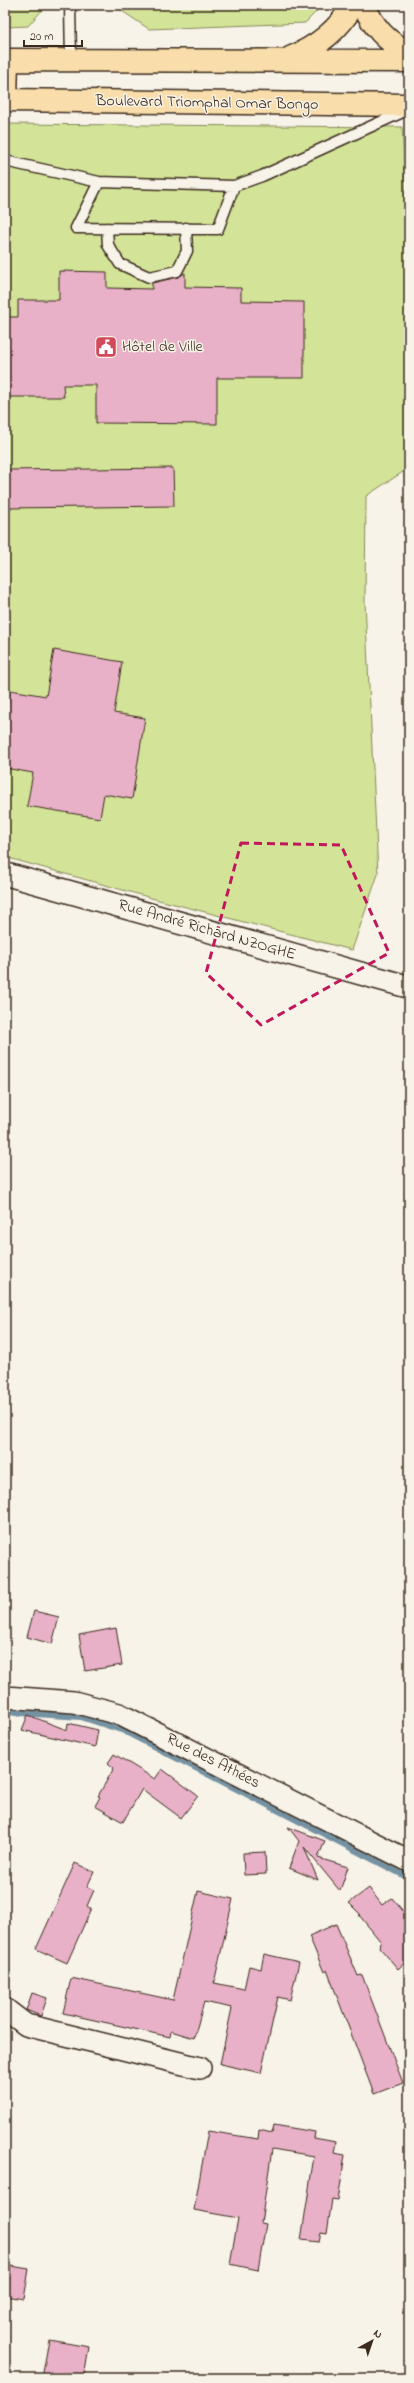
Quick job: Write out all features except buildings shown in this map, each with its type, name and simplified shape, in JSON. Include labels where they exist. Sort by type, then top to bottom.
[{"type":"main road","points":[[282,62],[318,45],[341,23],[353,5]]},
{"type":"main road","points":[[364,5],[372,22],[381,33],[396,46],[409,51]]},
{"type":"main road","points":[[6,100],[6,60],[282,62],[409,61]]},
{"type":"main road","name":"Boulevard Triomphal Omar Bongo","points":[[6,100],[409,105]]},
{"type":"street","name":"Rue André Richard NZOGHE","points":[[5,874],[409,987]]},
{"type":"street","name":"Rue des Athées","points":[[5,1697],[74,1702],[119,1714],[409,1861]]},
{"type":"street","points":[[5,2009],[26,2025],[200,2068]]},
{"type":"lane","points":[[70,5],[71,60]]},
{"type":"lane","points":[[5,161],[99,182],[234,186],[262,176],[409,109]]},
{"type":"lane","points":[[99,182],[76,228],[218,229],[234,186]]},
{"type":"lane","points":[[107,228],[108,245],[120,264],[149,277],[178,271],[187,252],[186,228]]},
{"type":"highlighted area","points":[[241,843],[341,845],[389,953],[261,1025],[206,973]]},
{"type":"green space","points":[[5,5],[44,5],[44,8],[28,26],[5,27]]},
{"type":"green space","points":[[113,5],[323,5],[305,23],[149,29]]},
{"type":"green space","points":[[5,124],[402,127],[409,251],[409,468],[366,496],[365,602],[378,874],[352,950],[155,899],[5,857]]},
{"type":"waterway","points":[[5,1712],[81,1717],[124,1731],[409,1878]]},
{"type":"place","name":"Hôtel de Ville","points":[[106,347]]}]
